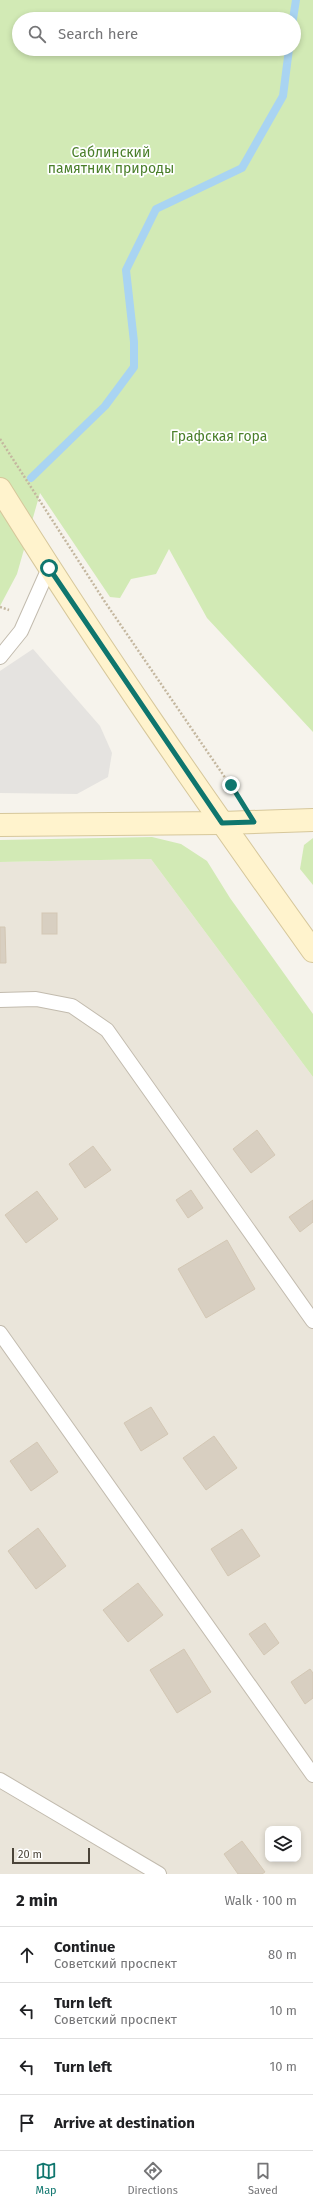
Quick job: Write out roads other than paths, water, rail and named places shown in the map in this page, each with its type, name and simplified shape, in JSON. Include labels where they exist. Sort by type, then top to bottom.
[{"type":"main road","points":[[0,489],[49,568],[222,823],[313,951]]},
{"type":"main road","points":[[0,825],[222,823],[313,820]]},
{"type":"lane","points":[[0,657],[21,631],[49,568]]},
{"type":"lane","points":[[0,1000],[36,999],[72,1006],[107,1030],[313,1321]]},
{"type":"lane","points":[[0,1333],[313,1775]]},
{"type":"lane","points":[[0,1780],[159,1874]]},
{"type":"waterway","points":[[294,12],[296,0]]},
{"type":"waterway","points":[[31,478],[105,406],[134,367],[134,342],[126,270],[156,209],[242,168],[283,96],[288,56]]},
{"type":"park label","name":"Саблинский памятник природы","points":[[111,160]]},
{"type":"park label","name":"Графская гора","points":[[219,436]]}]
